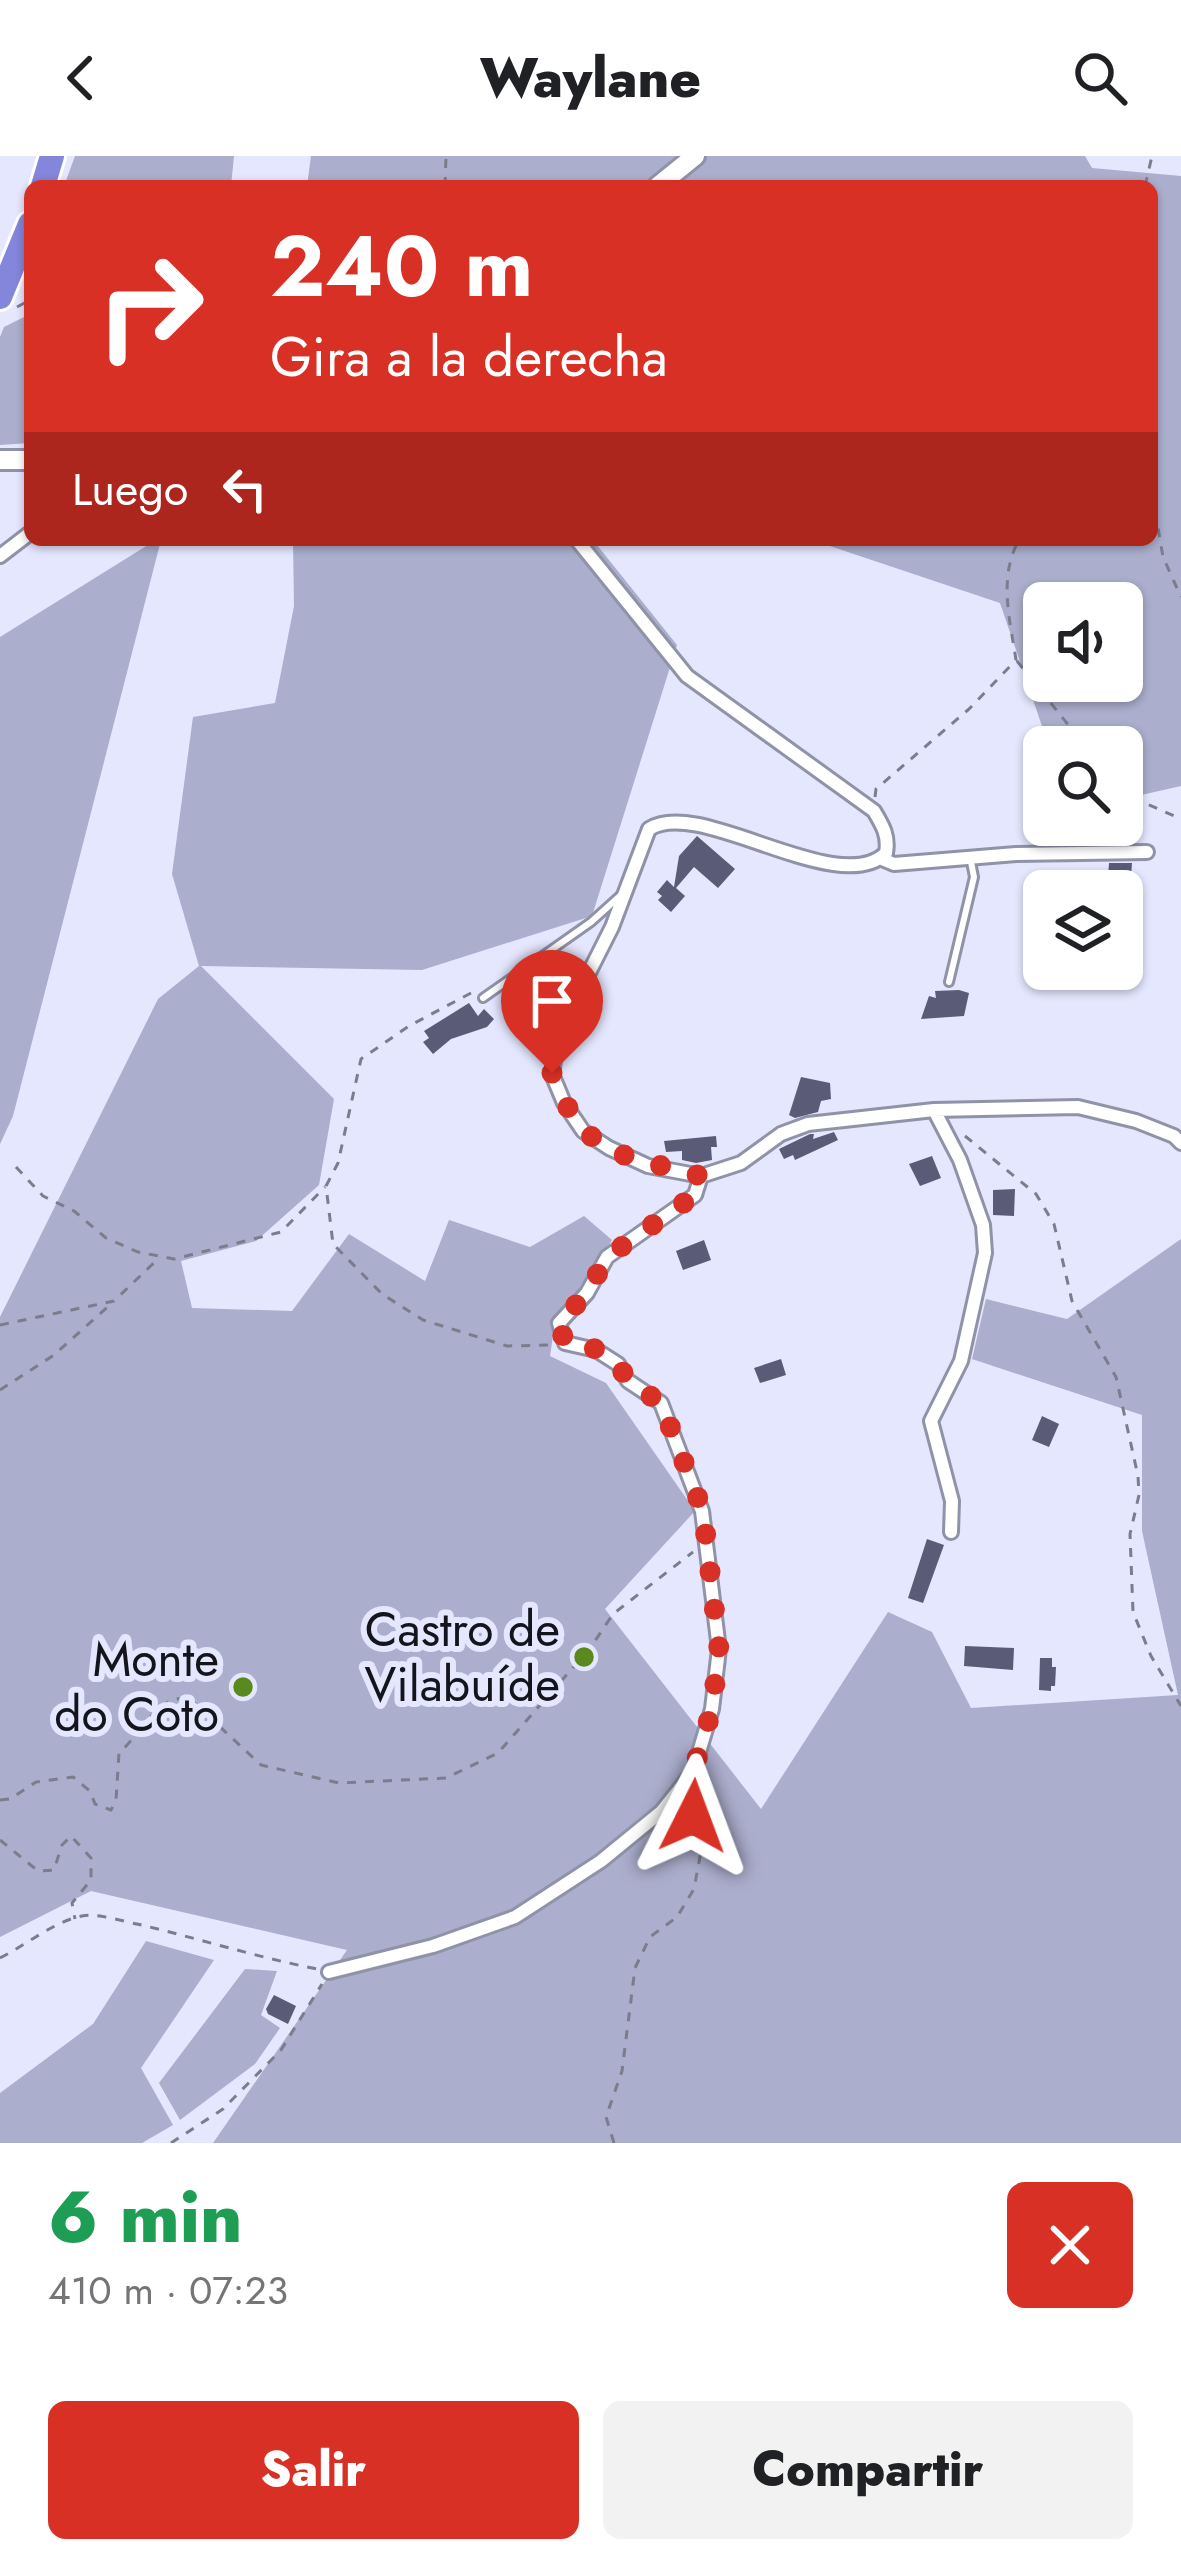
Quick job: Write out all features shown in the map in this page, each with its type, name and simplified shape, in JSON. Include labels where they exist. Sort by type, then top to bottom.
[{"type":"highway","points":[[0,297],[24,239]]},
{"type":"main road","points":[[665,180],[695,156]]},
{"type":"street","points":[[0,556],[24,538]]},
{"type":"street","points":[[582,546],[687,676],[874,811],[886,830],[888,844],[882,859]]},
{"type":"street","points":[[1148,852],[844,863],[673,820],[649,830],[628,889],[558,1034],[552,1073],[564,1103],[584,1131],[648,1166],[701,1176],[741,1163],[782,1134],[808,1124],[934,1110],[1078,1107],[1136,1121],[1181,1143]]},
{"type":"street","points":[[934,1110],[960,1160],[982,1225],[985,1253],[961,1361],[932,1421],[952,1502],[951,1532]]},
{"type":"street","points":[[329,1972],[433,1946],[515,1917],[601,1861],[662,1811],[693,1772],[712,1709],[719,1649],[703,1511],[661,1403],[628,1381],[618,1364],[596,1349],[565,1343],[559,1323],[587,1293],[607,1257],[695,1195],[701,1176]]},
{"type":"lane","points":[[949,982],[974,877],[970,857]]},
{"type":"lane","points":[[483,998],[591,922],[628,889]]},
{"type":"path","points":[[1158,528],[1163,557],[1181,597]]},
{"type":"path","points":[[1016,546],[1009,558],[1007,594],[1016,660],[1069,726]]},
{"type":"path","points":[[874,811],[876,789],[969,709],[1016,660]]},
{"type":"path","points":[[1143,800],[1181,819]]},
{"type":"path","points":[[16,1167],[44,1196],[74,1211],[106,1238],[138,1252],[174,1258],[280,1232],[326,1186],[338,1162],[362,1059],[461,995],[502,986]]},
{"type":"path","points":[[940,1128],[965,1136],[996,1159],[1036,1193],[1054,1224],[1072,1301],[1116,1377],[1124,1402],[1139,1496],[1130,1534],[1133,1612],[1151,1656],[1181,1706]]},
{"type":"path","points":[[326,1186],[334,1244],[382,1294],[423,1320],[507,1346],[565,1343]]},
{"type":"path","points":[[0,1390],[54,1354],[162,1256]]},
{"type":"path","points":[[0,1325],[114,1301]]},
{"type":"path","points":[[0,1800],[36,1782],[73,1778],[90,1790],[95,1804],[111,1810],[119,1753],[140,1736],[165,1700],[178,1696],[191,1700],[261,1765],[339,1783],[446,1778],[498,1753],[591,1647],[613,1614],[683,1564],[707,1538]]},
{"type":"path","points":[[614,2143],[606,2117],[622,2071],[635,1968],[650,1936],[677,1917],[694,1889],[701,1851],[686,1781]]},
{"type":"path","points":[[0,1840],[38,1871],[55,1870],[62,1845],[71,1836],[91,1858],[91,1880],[72,1903],[75,1918]]},
{"type":"path","points":[[0,1958],[86,1915],[329,1972],[281,2050],[223,2109],[172,2143]]},
{"type":"shaded area","points":[[75,156],[234,156],[232,180],[66,180]]},
{"type":"shaded area","points":[[311,156],[1085,156],[1092,168],[1181,176],[1181,786],[1143,795],[1143,726],[1042,726],[1034,702],[1143,702],[1143,582],[1023,582],[1023,670],[1000,603],[830,546],[1158,546],[1158,180],[308,180]]},
{"type":"shaded area","points":[[24,317],[24,443],[0,445],[0,337],[4,327]]},
{"type":"shaded area","points":[[146,546],[159,546],[13,1116],[0,1144],[0,637]]},
{"type":"shaded area","points":[[293,546],[598,546],[677,645],[592,916],[422,970],[201,966],[334,1099],[319,1185],[256,1241],[181,1261],[192,1308],[292,1311],[349,1234],[425,1281],[449,1220],[530,1247],[584,1216],[612,1240],[585,1285],[556,1315],[550,1356],[606,1383],[695,1511],[605,1609],[761,1809],[888,1612],[932,1632],[971,1708],[1178,1695],[1142,1531],[1142,1415],[972,1359],[986,1299],[1067,1319],[1181,1239],[1181,2143],[213,2143],[347,1950],[91,1891],[0,1937],[0,1317],[158,999],[199,966],[172,874],[193,717],[275,703],[294,606]]},
{"type":"shaded area","points":[[146,1941],[214,1960],[141,2068],[173,2125],[142,2143],[0,2143],[0,2093],[93,2024]]},
{"type":"shaded area","points":[[245,1969],[277,1971],[261,2015],[280,2028],[255,2064],[180,2120],[159,2083]]},
{"type":"building","points":[[697,836],[735,869],[718,888],[694,867],[676,888],[685,896],[671,912],[658,900],[662,896],[657,892],[667,880],[674,887],[679,856]]},
{"type":"building","points":[[1109,863],[1132,863],[1132,870],[1108,870]]},
{"type":"building","points":[[935,991],[969,993],[964,1016],[921,1019],[929,996],[936,998]]},
{"type":"building","points":[[469,1003],[478,1016],[484,1009],[494,1019],[487,1027],[451,1039],[433,1054],[423,1042],[429,1038],[424,1031]]},
{"type":"building","points":[[801,1077],[830,1083],[831,1099],[821,1101],[818,1112],[795,1118],[789,1115]]},
{"type":"building","points":[[834,1132],[838,1140],[795,1160],[793,1155],[784,1159],[779,1149],[810,1134],[813,1139]]},
{"type":"building","points":[[716,1136],[712,1160],[696,1163],[682,1160],[682,1151],[666,1152],[664,1141]]},
{"type":"building","points":[[932,1156],[941,1178],[920,1186],[909,1164]]},
{"type":"building","points":[[1015,1189],[1014,1216],[993,1215],[993,1190]]},
{"type":"building","points":[[704,1240],[711,1260],[683,1270],[676,1251]]},
{"type":"building","points":[[781,1359],[786,1375],[760,1383],[754,1368]]},
{"type":"building","points":[[1042,1416],[1059,1424],[1049,1447],[1032,1440]]},
{"type":"building","points":[[927,1539],[944,1545],[923,1603],[908,1598]]},
{"type":"building","points":[[965,1646],[1014,1648],[1013,1670],[964,1666]]},
{"type":"building","points":[[1040,1658],[1052,1658],[1052,1667],[1056,1667],[1051,1691],[1039,1690]]},
{"type":"building","points":[[274,1995],[296,2006],[288,2024],[268,2014]]},
{"type":"place","name":"Castro de Vilabuíde","points":[[584,1657]]},
{"type":"place","name":"Monte do Coto","points":[[243,1687]]},
{"type":"route","points":[[552,1073],[564,1103],[584,1131],[648,1166],[701,1176],[695,1195],[607,1257],[587,1293],[559,1323],[565,1343],[596,1349],[618,1364],[628,1381],[661,1403],[703,1511],[719,1649],[712,1709],[686,1781],[693,1816]]}]
